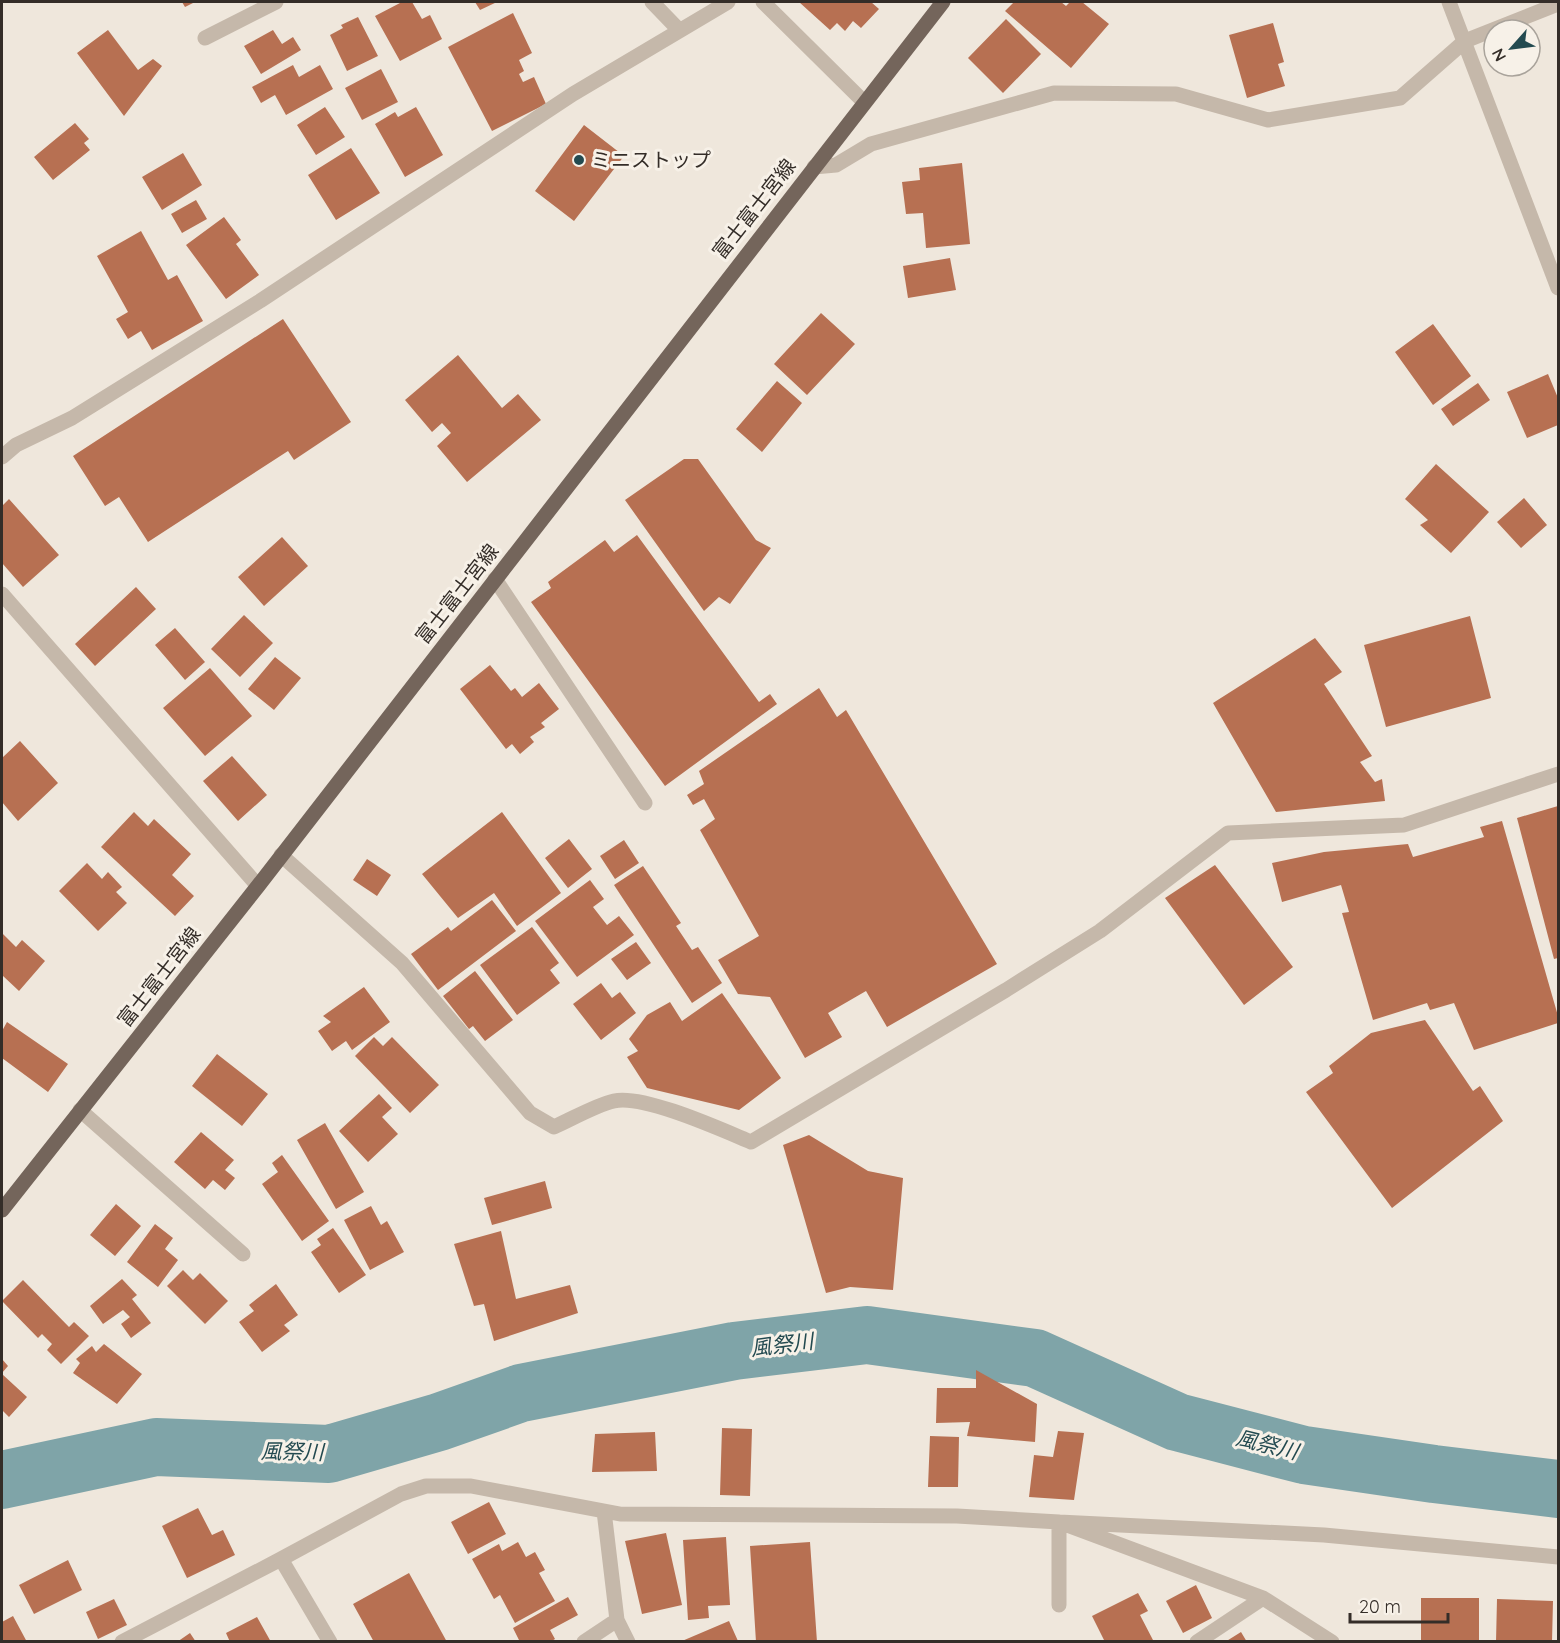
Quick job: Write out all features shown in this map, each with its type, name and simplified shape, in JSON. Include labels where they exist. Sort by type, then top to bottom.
[{"type":"main road","name":"富士富士宮線","points":[[2,1210],[258,886],[943,2]]},
{"type":"street","points":[[205,38],[276,2]]},
{"type":"street","points":[[652,2],[679,30]]},
{"type":"street","points":[[2,458],[16,444],[72,418],[260,301],[573,94],[728,2]]},
{"type":"street","points":[[763,2],[864,102]]},
{"type":"street","points":[[1449,2],[1558,288]]},
{"type":"street","points":[[814,167],[836,165],[872,144],[1054,93],[1176,94],[1268,120],[1400,98],[1465,41],[1558,4]]},
{"type":"street","points":[[495,579],[645,803]]},
{"type":"street","points":[[2,594],[258,886]]},
{"type":"street","points":[[281,855],[402,963],[530,1113],[554,1127],[615,1101],[636,1101],[699,1120],[751,1142],[1006,990],[1100,931],[1228,833],[1404,825],[1558,774]]},
{"type":"street","points":[[80,1110],[243,1254]]},
{"type":"street","points":[[122,1641],[401,1494],[426,1486],[471,1486],[620,1514],[957,1516],[1324,1535],[1558,1557]]},
{"type":"street","points":[[604,1511],[617,1620],[628,1641]]},
{"type":"street","points":[[1059,1522],[1263,1598],[1332,1641]]},
{"type":"street","points":[[1059,1522],[1059,1605]]},
{"type":"street","points":[[281,1559],[330,1641]]},
{"type":"street","points":[[1197,1641],[1263,1598]]},
{"type":"street","points":[[584,1641],[617,1620]]},
{"type":"building","points":[[182,2],[195,2],[185,7]]},
{"type":"building","points":[[399,2],[412,2],[422,19],[430,15],[442,39],[400,61],[375,16]]},
{"type":"building","points":[[475,2],[497,2],[480,10]]},
{"type":"building","points":[[799,2],[871,2],[879,9],[861,28],[853,21],[845,31],[837,23],[830,30]]},
{"type":"building","points":[[1014,2],[1061,2],[1066,6],[1070,2],[1082,2],[1109,24],[1071,68],[1005,11]]},
{"type":"building","points":[[513,13],[532,53],[519,60],[524,71],[519,74],[523,82],[534,77],[546,104],[492,131],[448,47]]},
{"type":"building","points":[[358,17],[378,56],[347,71],[330,35],[343,28],[341,25]]},
{"type":"building","points":[[1006,19],[1041,54],[1003,93],[968,58]]},
{"type":"building","points":[[1273,23],[1284,62],[1278,64],[1285,86],[1247,98],[1229,35]]},
{"type":"building","points":[[108,30],[138,70],[153,59],[162,66],[124,116],[77,53]]},
{"type":"building","points":[[273,30],[282,44],[293,37],[301,50],[261,74],[244,46]]},
{"type":"building","points":[[293,65],[299,77],[320,65],[333,89],[286,115],[275,95],[261,103],[252,87]]},
{"type":"building","points":[[381,69],[398,102],[362,120],[345,88]]},
{"type":"building","points":[[325,107],[345,137],[316,155],[297,125]]},
{"type":"building","points":[[416,107],[443,155],[405,177],[375,124],[395,112],[398,117]]},
{"type":"building","points":[[75,123],[89,139],[84,143],[90,150],[53,180],[34,157]]},
{"type":"building","points":[[584,125],[624,156],[574,221],[535,191]]},
{"type":"building","points":[[351,148],[380,193],[336,220],[308,175]]},
{"type":"building","points":[[183,153],[202,185],[162,210],[142,177]]},
{"type":"building","points":[[962,163],[970,244],[926,248],[923,213],[906,214],[902,182],[920,180],[919,168]]},
{"type":"building","points":[[196,200],[207,219],[182,233],[171,214]]},
{"type":"building","points":[[224,217],[241,240],[236,244],[259,275],[226,299],[186,245]]},
{"type":"building","points":[[141,231],[168,280],[177,275],[203,321],[152,350],[141,331],[128,339],[116,319],[128,312],[97,256]]},
{"type":"building","points":[[950,258],[956,290],[908,298],[903,266]]},
{"type":"building","points":[[821,313],[855,344],[807,395],[774,364]]},
{"type":"building","points":[[283,319],[351,422],[294,460],[288,451],[148,542],[119,497],[105,506],[73,456]]},
{"type":"building","points":[[1433,324],[1471,376],[1433,405],[1395,352]]},
{"type":"building","points":[[458,355],[502,408],[518,394],[541,420],[467,482],[437,446],[451,433],[442,423],[432,432],[405,400]]},
{"type":"building","points":[[1548,374],[1558,398],[1558,425],[1527,438],[1507,392]]},
{"type":"building","points":[[777,381],[802,403],[762,452],[736,429]]},
{"type":"building","points":[[1478,383],[1490,400],[1453,426],[1441,409]]},
{"type":"building","points":[[684,459],[698,459],[756,540],[771,548],[730,604],[719,597],[704,611],[625,500]]},
{"type":"building","points":[[1436,464],[1489,512],[1451,553],[1420,525],[1428,520],[1405,499]]},
{"type":"building","points":[[1524,498],[1547,525],[1521,548],[1497,522]]},
{"type":"building","points":[[9,499],[59,555],[23,587],[2,563],[2,506]]},
{"type":"building","points":[[637,535],[759,702],[770,694],[777,704],[665,786],[531,602],[551,588],[548,582],[605,540],[614,552]]},
{"type":"building","points":[[282,537],[308,566],[264,606],[238,577]]},
{"type":"building","points":[[136,587],[156,609],[95,666],[75,644]]},
{"type":"building","points":[[244,615],[273,643],[240,677],[211,649]]},
{"type":"building","points":[[1470,616],[1491,698],[1386,727],[1364,645]]},
{"type":"building","points":[[175,628],[205,662],[185,680],[155,645]]},
{"type":"building","points":[[1315,638],[1342,672],[1324,684],[1372,756],[1360,762],[1375,782],[1382,779],[1385,801],[1276,812],[1213,703]]},
{"type":"building","points":[[275,657],[301,678],[274,710],[248,689]]},
{"type":"building","points":[[490,665],[511,691],[515,688],[522,697],[539,683],[559,709],[541,723],[545,727],[530,737],[534,742],[520,754],[512,744],[506,749],[460,689]]},
{"type":"building","points":[[210,668],[252,716],[205,756],[163,708]]},
{"type":"building","points":[[819,688],[837,717],[846,710],[997,964],[887,1027],[866,991],[828,1013],[842,1037],[805,1058],[770,997],[738,994],[718,960],[759,936],[700,830],[715,819],[704,799],[693,805],[687,795],[704,784],[699,771]]},
{"type":"building","points":[[20,741],[58,783],[18,821],[2,802],[2,758]]},
{"type":"building","points":[[232,756],[267,795],[238,821],[203,781]]},
{"type":"building","points":[[1558,806],[1558,958],[1554,959],[1517,818]]},
{"type":"building","points":[[134,812],[148,826],[154,819],[191,854],[172,875],[194,896],[175,916],[101,847]]},
{"type":"building","points":[[502,812],[561,893],[517,926],[494,893],[458,918],[422,874]]},
{"type":"building","points":[[1502,821],[1558,1016],[1558,1023],[1474,1050],[1454,1003],[1430,1010],[1427,1003],[1373,1020],[1342,913],[1349,912],[1341,885],[1282,902],[1272,863],[1324,852],[1408,844],[1413,857],[1484,837],[1480,827]]},
{"type":"building","points":[[569,839],[592,869],[568,888],[545,858]]},
{"type":"building","points":[[624,840],[639,863],[615,879],[600,856]]},
{"type":"building","points":[[367,859],[391,875],[377,896],[353,880]]},
{"type":"building","points":[[87,863],[102,879],[108,872],[122,887],[116,892],[127,903],[98,931],[59,891]]},
{"type":"building","points":[[1215,865],[1293,967],[1244,1005],[1165,898]]},
{"type":"building","points":[[643,866],[681,923],[676,926],[692,950],[698,947],[722,983],[692,1003],[614,885]]},
{"type":"building","points":[[590,880],[604,899],[593,907],[607,925],[619,916],[634,935],[577,977],[535,921]]},
{"type":"building","points":[[492,900],[516,931],[438,990],[411,954],[448,927],[451,931]]},
{"type":"building","points":[[532,927],[559,963],[550,970],[560,983],[517,1015],[480,965]]},
{"type":"building","points":[[2,933],[16,947],[22,940],[45,961],[19,991],[2,975]]},
{"type":"building","points":[[636,942],[651,963],[627,980],[611,959]]},
{"type":"building","points":[[475,971],[513,1020],[485,1041],[473,1026],[469,1029],[443,996]]},
{"type":"building","points":[[601,983],[612,998],[620,992],[636,1013],[601,1040],[573,1004]]},
{"type":"building","points":[[364,987],[390,1022],[352,1050],[346,1041],[332,1051],[318,1031],[331,1022],[323,1016]]},
{"type":"building","points":[[722,993],[781,1078],[739,1110],[647,1088],[627,1057],[638,1051],[629,1039],[647,1015],[670,1002],[682,1021]]},
{"type":"building","points":[[1425,1020],[1473,1091],[1480,1086],[1503,1121],[1392,1208],[1306,1092],[1333,1073],[1329,1066],[1371,1033]]},
{"type":"building","points":[[7,1022],[68,1064],[48,1092],[2,1058],[2,1031]]},
{"type":"building","points":[[374,1037],[383,1046],[392,1037],[439,1085],[410,1113],[355,1056]]},
{"type":"building","points":[[217,1054],[268,1094],[242,1126],[192,1086]]},
{"type":"building","points":[[379,1094],[392,1108],[382,1117],[398,1134],[368,1162],[339,1131]]},
{"type":"building","points":[[325,1123],[364,1192],[336,1209],[297,1140]]},
{"type":"building","points":[[201,1132],[234,1160],[225,1170],[235,1178],[225,1190],[213,1180],[205,1189],[174,1162]]},
{"type":"building","points":[[809,1135],[868,1171],[903,1178],[893,1290],[850,1287],[826,1293],[783,1145]]},
{"type":"building","points":[[282,1155],[329,1221],[302,1241],[262,1184],[278,1172],[272,1163]]},
{"type":"building","points":[[545,1181],[552,1208],[492,1225],[484,1198]]},
{"type":"building","points":[[116,1204],[141,1226],[115,1256],[90,1235]]},
{"type":"building","points":[[371,1206],[381,1225],[387,1221],[404,1252],[370,1270],[344,1220]]},
{"type":"building","points":[[155,1224],[173,1238],[165,1249],[178,1260],[158,1287],[127,1262]]},
{"type":"building","points":[[333,1228],[366,1275],[339,1293],[311,1252],[321,1245],[317,1239]]},
{"type":"building","points":[[501,1231],[516,1299],[570,1285],[578,1313],[494,1341],[484,1304],[474,1306],[454,1244]]},
{"type":"building","points":[[183,1270],[193,1280],[200,1273],[228,1301],[205,1324],[167,1286]]},
{"type":"building","points":[[122,1279],[137,1295],[132,1299],[151,1323],[131,1338],[121,1324],[130,1317],[123,1310],[103,1324],[90,1306]]},
{"type":"building","points":[[23,1280],[69,1327],[74,1322],[89,1336],[61,1364],[47,1350],[52,1344],[42,1334],[38,1338],[2,1301]]},
{"type":"building","points":[[276,1284],[298,1315],[284,1325],[290,1331],[262,1352],[239,1322],[254,1311],[249,1305]]},
{"type":"building","points":[[104,1344],[142,1374],[117,1404],[73,1373],[80,1363],[76,1359],[92,1346],[96,1352]]},
{"type":"building","points":[[2,1359],[8,1366],[2,1373]]},
{"type":"building","points":[[976,1370],[1037,1404],[1035,1442],[967,1436],[970,1422],[936,1423],[937,1388],[976,1388]]},
{"type":"building","points":[[2,1374],[27,1397],[9,1417],[2,1410]]},
{"type":"building","points":[[722,1428],[752,1429],[750,1496],[720,1495]]},
{"type":"building","points":[[1058,1431],[1084,1433],[1074,1500],[1029,1497],[1034,1455],[1053,1457]]},
{"type":"building","points":[[655,1432],[657,1471],[592,1472],[595,1434]]},
{"type":"building","points":[[930,1436],[959,1437],[958,1487],[928,1487]]},
{"type":"building","points":[[489,1502],[506,1534],[468,1554],[451,1522]]},
{"type":"building","points":[[198,1508],[212,1535],[223,1530],[235,1555],[187,1578],[162,1526]]},
{"type":"building","points":[[666,1533],[682,1605],[642,1614],[625,1541]]},
{"type":"building","points":[[726,1537],[730,1605],[708,1606],[709,1618],[688,1620],[683,1540]]},
{"type":"building","points":[[518,1542],[526,1557],[535,1552],[545,1570],[539,1573],[555,1601],[515,1623],[500,1595],[494,1599],[472,1559],[499,1544],[502,1551]]},
{"type":"building","points":[[810,1542],[817,1642],[756,1642],[750,1546]]},
{"type":"building","points":[[68,1560],[82,1590],[34,1614],[19,1585]]},
{"type":"building","points":[[409,1573],[447,1642],[374,1642],[353,1604]]},
{"type":"building","points":[[1196,1585],[1212,1618],[1183,1633],[1166,1601]]},
{"type":"building","points":[[1138,1593],[1148,1611],[1140,1615],[1154,1642],[1105,1642],[1092,1616]]},
{"type":"building","points":[[568,1597],[578,1615],[550,1630],[555,1639],[550,1642],[520,1642],[513,1628]]},
{"type":"building","points":[[1421,1598],[1479,1598],[1479,1642],[1421,1642]]},
{"type":"building","points":[[114,1599],[127,1625],[98,1639],[86,1612]]},
{"type":"building","points":[[1497,1599],[1553,1601],[1552,1642],[1496,1642]]},
{"type":"building","points":[[13,1616],[27,1642],[2,1642],[2,1622]]},
{"type":"building","points":[[257,1617],[271,1642],[230,1642],[226,1633]]},
{"type":"building","points":[[729,1621],[738,1641],[682,1641]]},
{"type":"building","points":[[1241,1632],[1247,1642],[1225,1642]]},
{"type":"building","points":[[190,1633],[196,1642],[177,1642]]},
{"type":"waterway","name":"風祭川","points":[[2,1480],[156,1447],[329,1454],[439,1422],[521,1393],[734,1351],[867,1335],[1035,1358],[1177,1422],[1304,1455],[1558,1489]]},
{"type":"place","name":"ミニストップ","points":[[579,160]]}]
